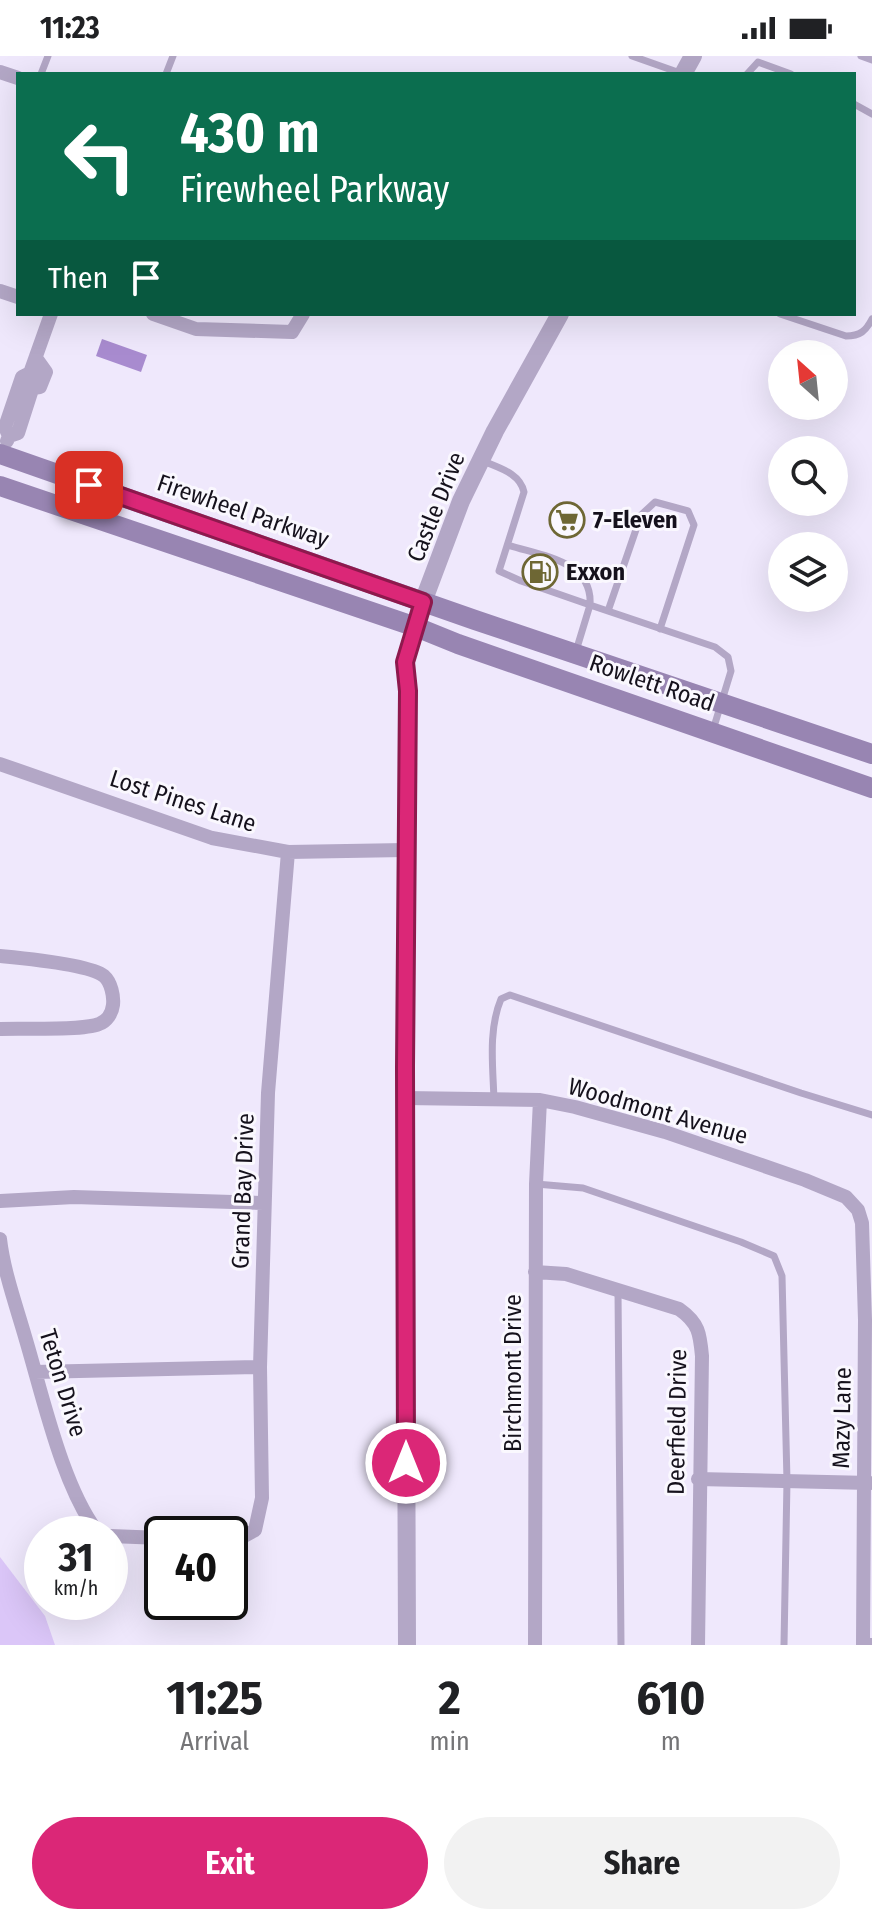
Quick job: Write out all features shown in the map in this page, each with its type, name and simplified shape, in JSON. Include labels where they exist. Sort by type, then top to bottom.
[{"type":"main road","name":"Firewheel Parkway","points":[[3,448],[118,495],[423,602]]},
{"type":"main road","points":[[0,479],[14,473],[118,495]]},
{"type":"main road","points":[[0,486],[416,627]]},
{"type":"main road","name":"Rowlett Road","points":[[423,602],[872,754]]},
{"type":"main road","name":"Rowlett Road","points":[[416,627],[866,786]]},
{"type":"main road","points":[[866,786],[872,754]]},
{"type":"street","points":[[3,448],[5,427],[22,377],[32,381],[50,316]]},
{"type":"street","points":[[176,318],[196,329],[292,332],[302,316]]},
{"type":"street","name":"Castle Drive","points":[[407,1645],[405,850],[408,691],[405,662],[423,602],[461,501],[559,316]]},
{"type":"street","name":"Lost Pines Lane","points":[[0,764],[212,838],[288,852],[405,850]]},
{"type":"street","name":"Grand Bay Drive","points":[[248,1534],[255,1530],[262,1498],[260,1367],[263,1203],[268,1093],[288,852]]},
{"type":"street","points":[[0,956],[54,963],[104,976],[110,985],[114,1003],[109,1017],[101,1024],[82,1028],[0,1029]]},
{"type":"street","name":"Woodmont Avenue","points":[[405,1098],[540,1100],[575,1107],[665,1132],[846,1197]]},
{"type":"street","name":"Birchmont Drive","points":[[535,1645],[535,1272],[540,1100]]},
{"type":"street","points":[[0,1201],[74,1197],[263,1203]]},
{"type":"street","name":"Mazy Lane","points":[[846,1197],[858,1210],[867,1236],[868,1560],[863,1645]]},
{"type":"street","name":"Teton Drive","points":[[0,1239],[35,1372],[68,1477],[87,1516]]},
{"type":"street","name":"Deerfield Drive","points":[[535,1272],[566,1274],[679,1309],[694,1319],[700,1331],[698,1645]]},
{"type":"street","points":[[35,1372],[260,1367]]},
{"type":"street","points":[[698,1479],[868,1482]]},
{"type":"street","points":[[863,1645],[872,1645]]},
{"type":"lane","points":[[632,56],[677,72]]},
{"type":"lane","points":[[861,56],[872,60]]},
{"type":"lane","points":[[749,72],[758,62],[786,72]]},
{"type":"lane","points":[[786,316],[846,336],[856,336],[864,331],[872,319]]},
{"type":"lane","points":[[480,460],[516,476],[522,482],[524,492],[499,571],[521,581],[536,581],[549,592],[715,647],[728,657],[731,671],[712,732]]},
{"type":"lane","points":[[608,611],[641,515],[655,502],[688,511],[694,525],[660,629]]},
{"type":"lane","points":[[508,545],[530,557],[582,574],[591,591],[590,605],[575,654]]},
{"type":"lane","points":[[521,581],[524,572]]},
{"type":"lane","points":[[549,592],[552,582]]},
{"type":"lane","points":[[494,1100],[493,1037],[496,1013],[501,999],[510,995],[872,1115]]},
{"type":"lane","points":[[536,1184],[583,1188],[774,1256],[782,1276],[787,1481],[784,1645]]},
{"type":"lane","points":[[618,1289],[621,1645]]},
{"type":"shaded area","points":[[102,339],[147,355],[141,372],[96,356]]},
{"type":"shaded area","points":[[0,1557],[24,1588],[24,1620],[46,1620],[55,1645],[0,1645]]},
{"type":"place","name":"7-Eleven","points":[[567,520]]},
{"type":"place","name":"Exxon","points":[[540,572]]},
{"type":"route","points":[[89,485],[423,602],[405,662],[408,691],[405,850],[406,1463]]}]
